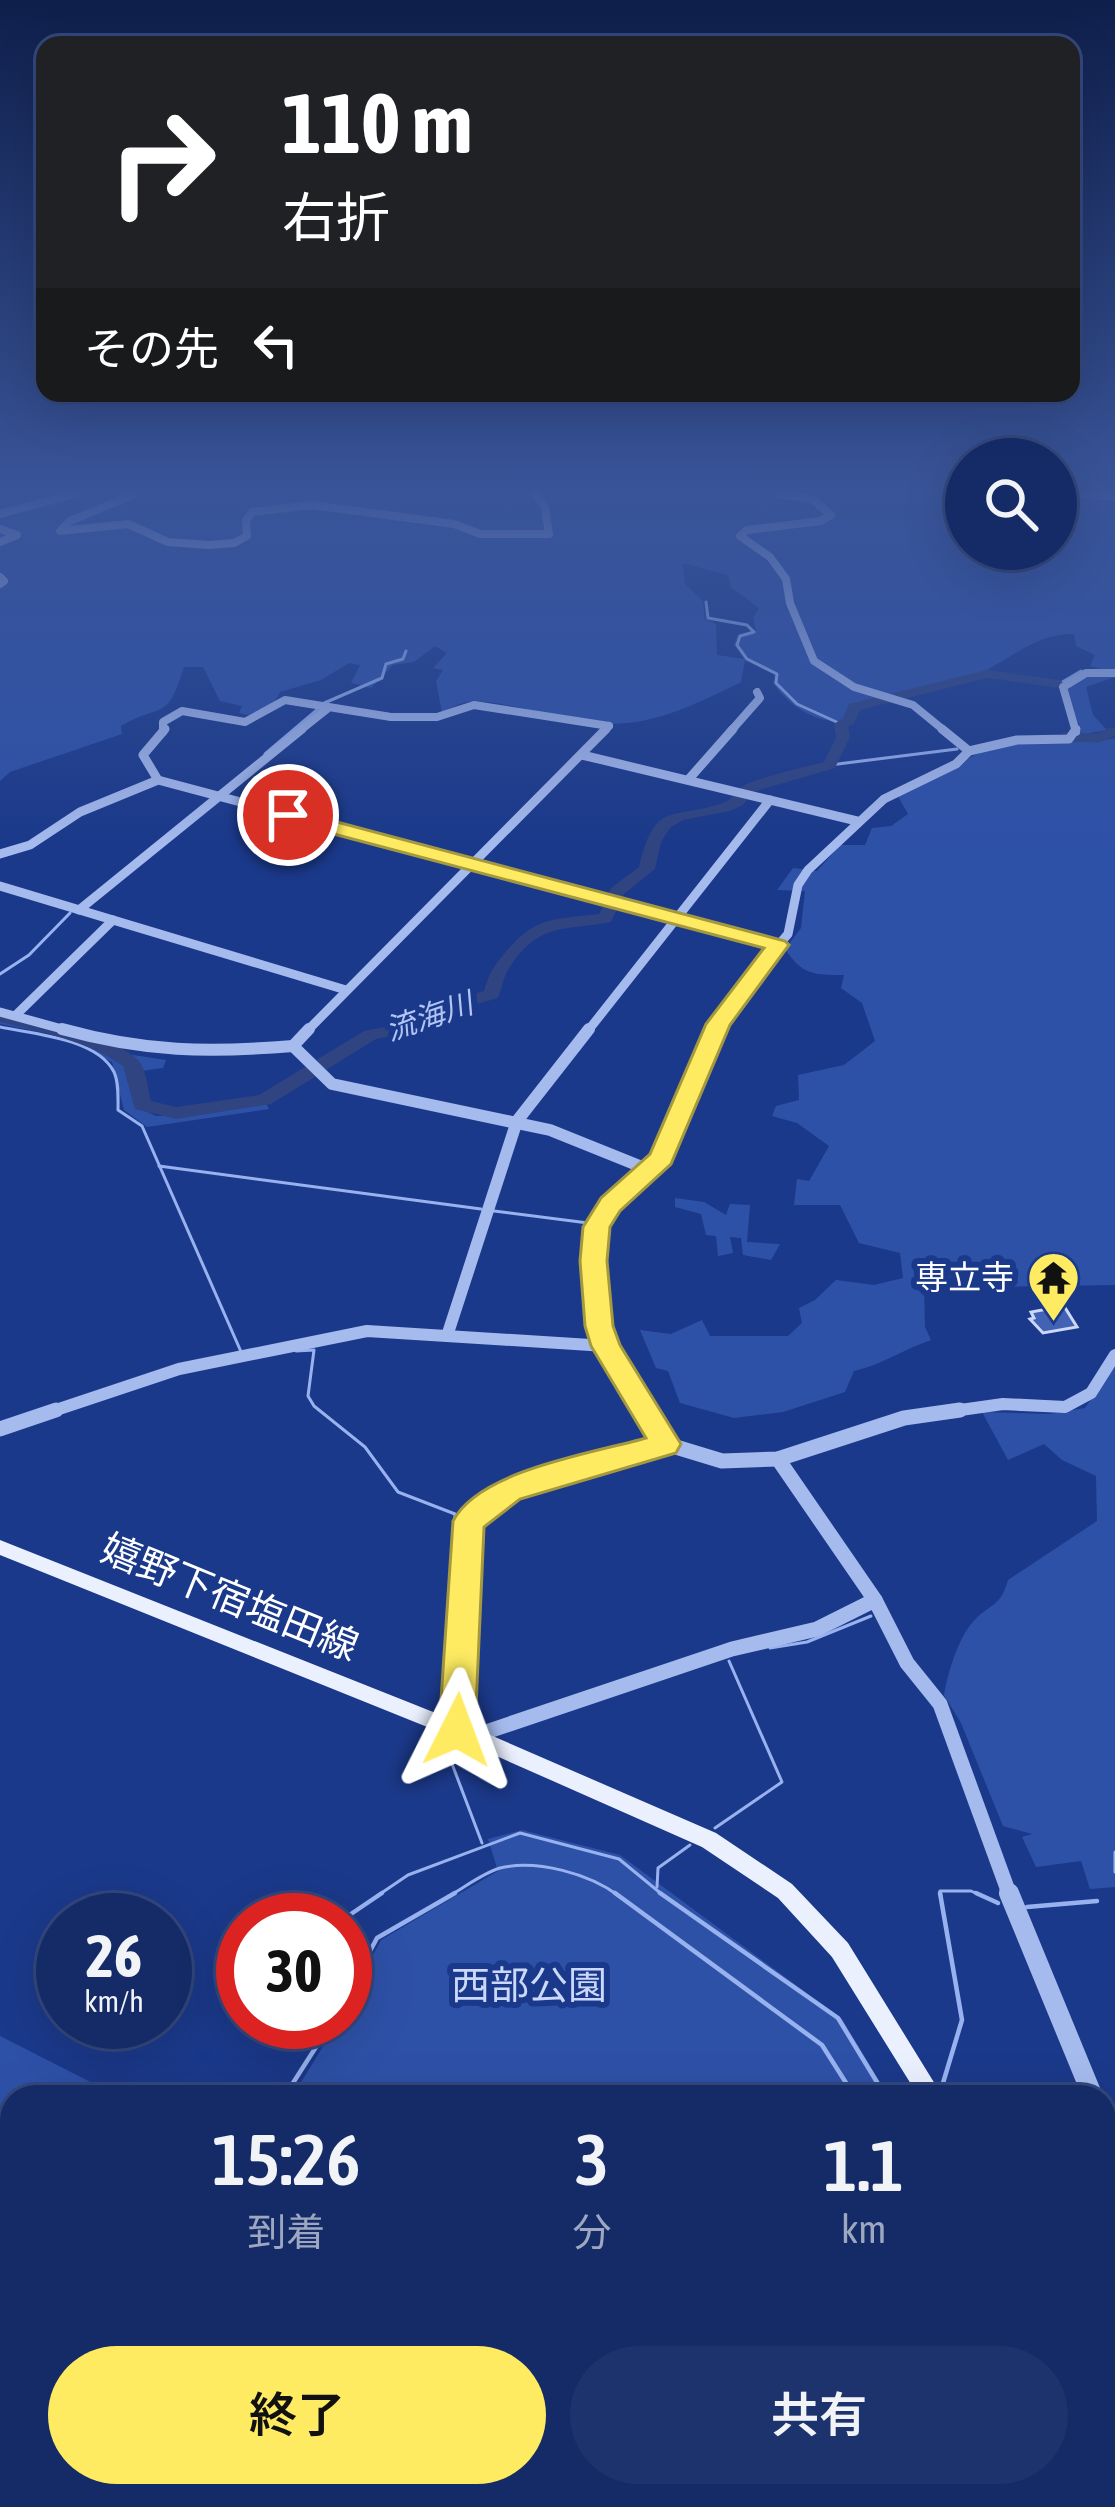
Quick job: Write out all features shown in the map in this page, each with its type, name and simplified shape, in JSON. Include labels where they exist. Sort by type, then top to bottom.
[{"type":"main road","name":"嬉野下宿塩田線","points":[[0,1547],[465,1733],[710,1840],[784,1892],[840,1950],[924,2085]]},
{"type":"street","points":[[793,611],[814,661],[854,687],[924,711],[967,748]]},
{"type":"street","points":[[666,1444],[606,1346],[599,1326],[594,1261],[597,1227],[610,1204],[662,1158],[718,1024],[793,924],[798,885],[856,821],[884,799],[956,764],[967,748],[1072,737],[1063,687],[1072,677],[1088,672],[1115,673]]},
{"type":"street","points":[[688,780],[760,698],[757,692]]},
{"type":"street","points":[[0,1012],[126,1047],[208,1052],[292,1046],[609,726],[474,705],[437,717],[356,715],[285,700],[245,722],[173,712],[163,722],[165,730],[143,754],[158,781]]},
{"type":"street","points":[[79,910],[327,709]]},
{"type":"street","points":[[581,755],[856,821]]},
{"type":"street","points":[[0,854],[30,845],[80,812],[158,781],[778,945]]},
{"type":"street","points":[[447,1336],[517,1121],[770,800]]},
{"type":"street","points":[[0,886],[346,991]]},
{"type":"street","points":[[16,1016],[113,920]]},
{"type":"street","points":[[292,1046],[332,1084],[517,1121],[646,1169]]},
{"type":"street","points":[[0,1429],[243,1353],[367,1330],[606,1346]]},
{"type":"street","points":[[875,1600],[817,1629],[732,1649],[465,1733],[469,1521],[509,1490],[666,1444],[722,1461],[778,1459],[904,1418],[1004,1404],[1065,1407],[1090,1393],[1115,1355]]},
{"type":"street","points":[[778,1459],[875,1600],[907,1663],[940,1704],[1010,1897],[1088,2085]]},
{"type":"green space","points":[[0,611],[704,611],[705,619],[716,624],[717,655],[744,659],[734,645],[737,636],[756,630],[753,618],[757,611],[1115,611],[1115,677],[1086,687],[1093,715],[1107,730],[1079,735],[1080,726],[1068,710],[1067,687],[1076,678],[1109,671],[1090,666],[1095,655],[1076,646],[1074,634],[1046,638],[957,682],[851,705],[847,720],[825,720],[796,706],[773,683],[775,675],[745,660],[741,682],[677,711],[644,720],[593,723],[483,702],[466,702],[442,712],[436,681],[443,670],[433,668],[447,653],[435,646],[414,662],[393,665],[371,688],[351,683],[360,665],[349,663],[321,680],[280,692],[268,708],[253,715],[239,713],[242,706],[220,701],[203,667],[184,667],[167,704],[121,726],[122,734],[10,772],[0,781]]},
{"type":"green space","points":[[1115,738],[1115,1285],[924,1288],[925,1327],[931,1340],[854,1371],[845,1392],[783,1412],[734,1418],[680,1403],[668,1371],[656,1368],[640,1330],[671,1334],[702,1320],[710,1336],[788,1336],[802,1323],[799,1308],[836,1280],[874,1285],[903,1278],[900,1253],[859,1243],[840,1205],[794,1205],[797,1179],[809,1181],[829,1146],[797,1123],[772,1116],[776,1106],[799,1100],[798,1075],[844,1065],[875,1041],[862,1003],[841,988],[844,975],[810,972],[785,949],[801,928],[805,891],[777,890],[793,868],[817,871],[840,845],[865,845],[872,828],[891,826],[908,814],[898,796],[983,752],[1023,741]]},
{"type":"green space","points":[[0,1019],[58,1032],[107,1051],[166,1060],[163,1068],[127,1073],[136,1107],[156,1116],[266,1103],[269,1109],[147,1127],[124,1110],[112,1062],[57,1035],[0,1024]]},
{"type":"green space","points":[[675,1198],[704,1202],[726,1215],[730,1204],[750,1205],[747,1242],[780,1244],[771,1260],[743,1255],[741,1238],[730,1237],[733,1253],[718,1256],[716,1236],[706,1235],[701,1214],[675,1207]]},
{"type":"green space","points":[[1115,1364],[1115,1887],[1090,1889],[1081,1861],[1036,1867],[1022,1837],[1032,1834],[1003,1826],[961,1723],[944,1695],[962,1639],[972,1623],[998,1601],[1008,1580],[1097,1521],[1096,1476],[1062,1460],[1044,1444],[1008,1460],[982,1412],[1050,1414],[1085,1408]]},
{"type":"green space","name":"西部公園","points":[[522,1830],[620,1855],[842,2019],[882,2085],[299,2085],[321,2049],[372,2049],[372,1957],[381,1940],[498,1871],[488,1839]]},
{"type":"green space","points":[[0,2036],[96,2085],[0,2085]]},
{"type":"building","name":"専立寺","points":[[1064,1306],[1077,1327],[1043,1333],[1030,1319],[1034,1318],[1031,1312]]},
{"type":"waterway","points":[[707,611],[708,618],[747,625],[754,632],[740,636],[737,645],[747,659],[777,674],[776,683],[797,704],[841,724]]},
{"type":"waterway","points":[[322,704],[382,678],[386,664],[403,659],[406,651]]},
{"type":"waterway","points":[[1059,684],[1081,671]]},
{"type":"waterway","name":"流海川","points":[[0,1017],[114,1051],[132,1063],[142,1105],[176,1113],[264,1100],[370,1035],[426,1024],[467,1001],[492,994],[498,971],[532,932],[547,925],[605,918],[617,891],[647,869],[653,842],[664,825],[678,816],[725,808],[738,802],[748,789],[830,765],[843,737],[841,724],[849,721],[854,707],[987,674],[1059,684]]},
{"type":"waterway","points":[[265,754],[318,709]]},
{"type":"waterway","points":[[1065,737],[1098,738],[1112,732]]},
{"type":"waterway","points":[[830,765],[957,749]]},
{"type":"waterway","points":[[0,974],[29,955],[70,913]]},
{"type":"waterway","points":[[0,1027],[79,1045],[106,1061],[114,1072],[118,1110],[142,1126],[160,1166]]},
{"type":"waterway","points":[[160,1166],[481,1209]]},
{"type":"waterway","points":[[160,1166],[242,1354]]},
{"type":"waterway","points":[[494,1211],[588,1223]]},
{"type":"waterway","points":[[296,1351],[314,1350],[308,1396],[314,1406],[365,1447],[398,1492],[455,1514],[446,1709]]},
{"type":"waterway","points":[[770,1648],[807,1642],[871,1616]]},
{"type":"waterway","points":[[715,1828],[782,1782],[729,1661]]},
{"type":"waterway","points":[[446,1748],[482,1843]]},
{"type":"waterway","points":[[377,1896],[408,1875],[520,1833],[619,1859],[662,1895]]},
{"type":"waterway","points":[[657,1887],[658,1868],[690,1845]]},
{"type":"waterway","points":[[1115,1852],[1115,1872]]},
{"type":"waterway","points":[[449,1896],[494,1870],[530,1865],[578,1875],[619,1896]]},
{"type":"waterway","points":[[941,1896],[940,1891],[971,1891],[982,1896]]},
{"type":"waterway","points":[[372,1900],[382,1893]]},
{"type":"waterway","points":[[372,1947],[377,1938],[455,1893]]},
{"type":"waterway","points":[[615,1893],[822,2045],[847,2085]]},
{"type":"waterway","points":[[940,1893],[962,2020],[942,2085]]},
{"type":"waterway","points":[[976,1893],[998,1903]]},
{"type":"waterway","points":[[662,1895],[838,2018],[879,2085]]},
{"type":"waterway","points":[[1027,1907],[1097,1901]]},
{"type":"waterway","points":[[292,2085],[315,2049]]},
{"type":"place","name":"専立寺","points":[[1053,1323]]},
{"type":"route","points":[[288,815],[778,945],[718,1024],[662,1158],[610,1204],[597,1227],[594,1261],[599,1326],[606,1346],[666,1444],[509,1490],[469,1521],[457,1730]]}]
